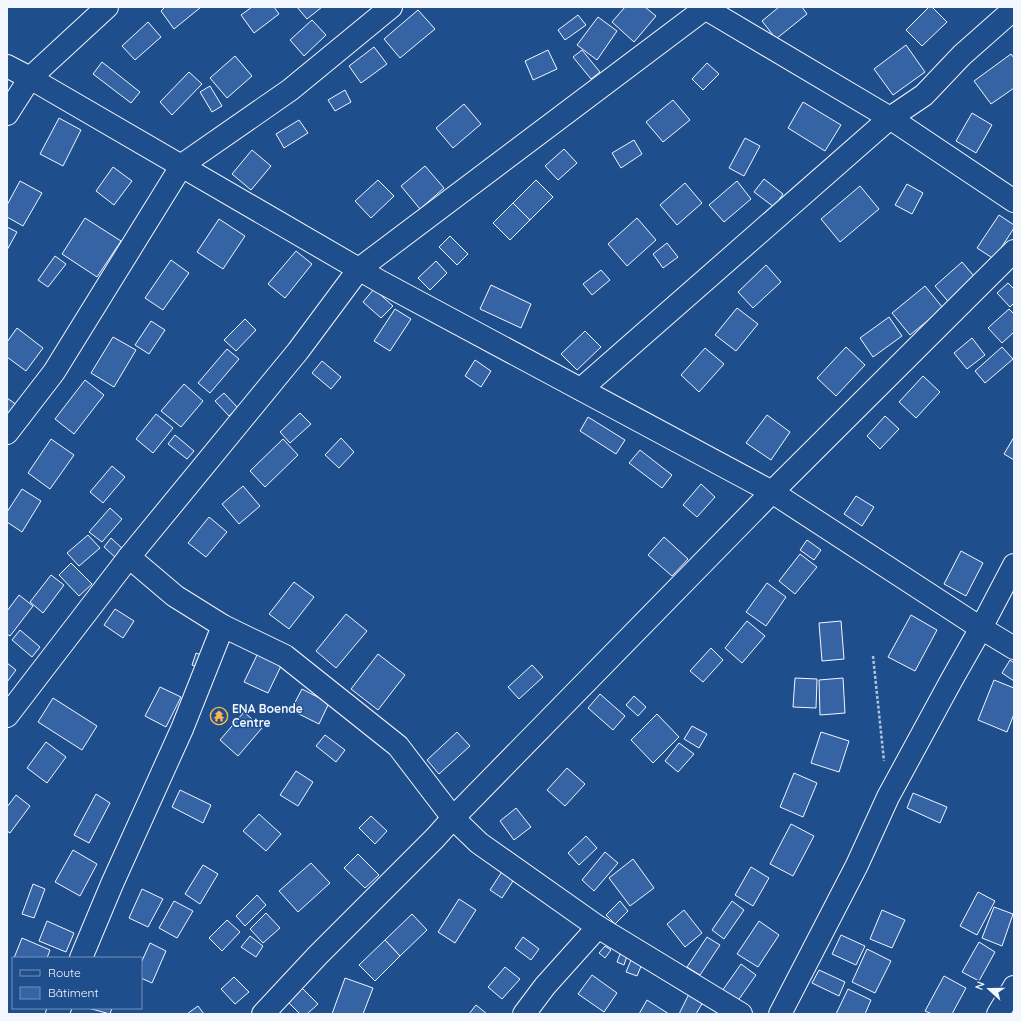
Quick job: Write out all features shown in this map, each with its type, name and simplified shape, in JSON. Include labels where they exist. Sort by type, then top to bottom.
[{"type":"street","points":[[7,114],[30,78],[107,7]]},
{"type":"street","points":[[7,433],[54,372],[182,165],[290,90],[391,7]]},
{"type":"street","points":[[7,716],[129,557],[298,350],[359,269],[705,7],[890,118],[1014,201]]},
{"type":"street","points":[[581,389],[890,118],[924,95],[962,55],[1014,9]]},
{"type":"street","points":[[7,66],[182,165],[359,269],[772,492],[1014,648]]},
{"type":"street","points":[[263,1014],[318,955],[435,838],[452,818],[772,492],[1014,251]]},
{"type":"street","points":[[129,557],[176,596],[223,626],[285,656],[398,746],[452,818],[479,843],[598,927],[741,1014]]},
{"type":"street","points":[[780,1014],[857,865],[888,797],[1014,565]]},
{"type":"street","points":[[81,957],[112,884],[182,729],[223,626]]},
{"type":"street","points":[[524,1014],[545,986],[598,927]]},
{"type":"street","points":[[998,1014],[1014,987]]},
{"type":"path","points":[[873,656],[884,766]]},
{"type":"building","points":[[165,7],[201,7],[174,29],[161,11]]},
{"type":"building","points":[[252,7],[274,7],[279,14],[254,33],[241,15]]},
{"type":"building","points":[[297,7],[322,7],[307,19]]},
{"type":"building","points":[[625,7],[645,7],[656,16],[634,42],[612,22]]},
{"type":"building","points":[[779,7],[802,7],[807,14],[776,39],[762,21]]},
{"type":"building","points":[[929,7],[932,7],[947,22],[922,46],[906,30]]},
{"type":"building","points":[[418,10],[435,29],[400,58],[384,39]]},
{"type":"building","points":[[578,15],[586,25],[565,40],[558,30]]},
{"type":"building","points":[[598,17],[617,31],[597,60],[577,45]]},
{"type":"building","points":[[312,20],[326,35],[304,56],[290,40]]},
{"type":"building","points":[[148,22],[161,37],[135,60],[122,46]]},
{"type":"building","points":[[906,45],[925,72],[893,95],[874,69]]},
{"type":"building","points":[[374,47],[387,64],[361,83],[349,66]]},
{"type":"building","points":[[548,50],[557,69],[533,80],[525,61]]},
{"type":"building","points":[[582,50],[600,72],[591,79],[573,57]]},
{"type":"building","points":[[1011,54],[1014,58],[1014,88],[991,104],[974,81]]},
{"type":"building","points":[[235,56],[252,76],[227,98],[210,78]]},
{"type":"building","points":[[102,62],[140,92],[131,103],[93,74]]},
{"type":"building","points":[[707,63],[719,74],[703,90],[692,79]]},
{"type":"building","points":[[189,72],[202,84],[172,115],[160,102]]},
{"type":"building","points":[[210,86],[222,106],[212,112],[200,92]]},
{"type":"building","points":[[345,90],[351,102],[335,111],[328,100]]},
{"type":"building","points":[[673,100],[690,120],[663,142],[646,122]]},
{"type":"building","points":[[803,102],[841,125],[825,151],[788,128]]},
{"type":"building","points":[[464,104],[481,124],[453,148],[436,128]]},
{"type":"building","points":[[972,113],[992,125],[976,153],[956,141]]},
{"type":"building","points":[[59,118],[81,130],[63,166],[40,154]]},
{"type":"building","points":[[299,120],[308,133],[284,148],[276,134]]},
{"type":"building","points":[[745,138],[760,146],[744,176],[729,168]]},
{"type":"building","points":[[634,140],[642,154],[621,168],[612,153]]},
{"type":"building","points":[[564,149],[577,163],[558,180],[545,166]]},
{"type":"building","points":[[252,150],[271,166],[251,190],[232,174]]},
{"type":"building","points":[[425,166],[444,188],[420,209],[401,186]]},
{"type":"building","points":[[113,167],[132,181],[114,205],[96,191]]},
{"type":"building","points":[[764,179],[783,194],[774,207],[754,192]]},
{"type":"building","points":[[378,180],[394,196],[371,218],[355,201]]},
{"type":"building","points":[[536,180],[553,197],[530,220],[513,203]]},
{"type":"building","points":[[20,181],[42,193],[23,226],[7,217],[7,205]]},
{"type":"building","points":[[737,181],[751,199],[724,222],[709,205]]},
{"type":"building","points":[[685,183],[702,203],[677,225],[660,205]]},
{"type":"building","points":[[907,184],[923,193],[912,214],[895,205]]},
{"type":"building","points":[[860,186],[879,209],[840,242],[821,219]]},
{"type":"building","points":[[513,203],[530,220],[510,240],[493,223]]},
{"type":"building","points":[[999,215],[1014,225],[1014,228],[994,259],[977,248]]},
{"type":"building","points":[[85,218],[121,241],[97,277],[62,254]]},
{"type":"building","points":[[637,218],[656,240],[627,266],[608,244]]},
{"type":"building","points":[[219,219],[245,236],[223,269],[197,252]]},
{"type":"building","points":[[7,227],[17,232],[7,250]]},
{"type":"building","points":[[450,236],[468,254],[457,265],[439,247]]},
{"type":"building","points":[[667,243],[678,257],[663,268],[653,254]]},
{"type":"building","points":[[296,251],[312,264],[285,298],[268,284]]},
{"type":"building","points":[[55,256],[66,264],[48,287],[38,280]]},
{"type":"building","points":[[171,260],[189,273],[163,310],[145,298]]},
{"type":"building","points":[[436,261],[447,273],[430,290],[418,278]]},
{"type":"building","points":[[962,262],[979,282],[952,306],[935,286]]},
{"type":"building","points":[[766,265],[781,282],[753,308],[738,292]]},
{"type":"building","points":[[601,270],[610,280],[592,295],[583,284]]},
{"type":"building","points":[[1008,283],[1014,289],[1014,303],[1010,307],[997,293]]},
{"type":"building","points":[[491,285],[531,304],[521,328],[480,309]]},
{"type":"building","points":[[925,286],[943,308],[910,335],[892,313]]},
{"type":"building","points":[[374,289],[393,306],[381,318],[363,302]]},
{"type":"building","points":[[737,308],[758,324],[736,351],[715,335]]},
{"type":"building","points":[[395,309],[411,319],[390,351],[374,341]]},
{"type":"building","points":[[1009,309],[1014,314],[1014,332],[1002,343],[988,328]]},
{"type":"building","points":[[889,317],[902,336],[873,357],[860,338]]},
{"type":"building","points":[[245,319],[256,330],[236,351],[224,340]]},
{"type":"building","points":[[151,321],[165,330],[149,354],[135,345]]},
{"type":"building","points":[[17,328],[43,348],[26,371],[7,357],[7,342]]},
{"type":"building","points":[[585,331],[601,347],[577,370],[561,354]]},
{"type":"building","points":[[113,337],[136,350],[114,387],[91,373]]},
{"type":"building","points":[[972,338],[985,355],[967,369],[954,353]]},
{"type":"building","points":[[846,347],[865,365],[836,396],[817,378]]},
{"type":"building","points":[[1002,347],[1013,359],[985,383],[975,371]]},
{"type":"building","points":[[705,348],[724,364],[699,392],[681,375]]},
{"type":"building","points":[[227,349],[239,359],[210,393],[198,383]]},
{"type":"building","points":[[475,360],[491,371],[481,387],[465,376]]},
{"type":"building","points":[[322,361],[341,377],[331,389],[312,373]]},
{"type":"building","points":[[923,376],[940,392],[916,418],[899,402]]},
{"type":"building","points":[[85,380],[104,395],[74,434],[55,419]]},
{"type":"building","points":[[184,384],[203,401],[181,427],[161,411]]},
{"type":"building","points":[[224,393],[238,408],[229,416],[215,401]]},
{"type":"building","points":[[7,398],[17,405],[7,420]]},
{"type":"building","points":[[300,413],[311,424],[290,443],[280,432]]},
{"type":"building","points":[[156,414],[173,428],[153,453],[136,439]]},
{"type":"building","points":[[767,415],[790,432],[771,460],[746,443]]},
{"type":"building","points":[[885,416],[899,429],[880,449],[867,436]]},
{"type":"building","points":[[588,417],[625,440],[616,454],[580,431]]},
{"type":"building","points":[[175,435],[194,451],[187,459],[168,444]]},
{"type":"building","points":[[1014,437],[1014,460],[1004,454]]},
{"type":"building","points":[[341,438],[354,452],[339,468],[325,455]]},
{"type":"building","points":[[51,439],[74,455],[50,489],[28,473]]},
{"type":"building","points":[[283,439],[298,455],[265,487],[250,471]]},
{"type":"building","points":[[640,450],[672,475],[662,488],[629,463]]},
{"type":"building","points":[[112,466],[125,477],[103,503],[90,492]]},
{"type":"building","points":[[701,484],[715,497],[697,517],[683,505]]},
{"type":"building","points":[[243,486],[260,506],[239,524],[222,504]]},
{"type":"building","points":[[22,489],[41,501],[22,532],[7,522],[7,512]]},
{"type":"building","points":[[856,496],[874,507],[862,526],[844,514]]},
{"type":"building","points":[[110,508],[122,519],[102,542],[89,532]]},
{"type":"building","points":[[209,517],[227,532],[206,557],[188,543]]},
{"type":"building","points":[[88,535],[100,548],[79,566],[67,553]]},
{"type":"building","points":[[664,537],[688,559],[672,576],[648,555]]},
{"type":"building","points":[[111,538],[124,550],[117,559],[104,547]]},
{"type":"building","points":[[807,540],[821,550],[814,560],[800,550]]},
{"type":"building","points":[[961,551],[983,563],[966,596],[944,584]]},
{"type":"building","points":[[800,554],[817,567],[795,594],[779,581]]},
{"type":"building","points":[[71,563],[92,584],[79,596],[59,575]]},
{"type":"building","points":[[51,575],[64,585],[43,613],[30,602]]},
{"type":"building","points":[[294,582],[314,597],[289,629],[269,614]]},
{"type":"building","points":[[767,583],[786,597],[766,626],[746,612]]},
{"type":"building","points":[[19,595],[33,606],[10,636],[7,634],[7,611]]},
{"type":"building","points":[[115,609],[134,621],[123,638],[104,625]]},
{"type":"building","points":[[346,614],[367,631],[336,668],[316,651]]},
{"type":"building","points":[[911,615],[937,630],[915,671],[888,657]]},
{"type":"building","points":[[747,621],[765,636],[742,663],[725,648]]},
{"type":"building","points":[[841,621],[844,659],[822,661],[819,623]]},
{"type":"building","points":[[20,630],[40,647],[32,657],[12,640]]},
{"type":"building","points":[[711,648],[723,660],[703,682],[690,671]]},
{"type":"building","points":[[196,653],[204,656],[200,668],[192,665]]},
{"type":"building","points":[[258,653],[282,664],[268,693],[244,682]]},
{"type":"building","points":[[378,654],[405,675],[378,710],[351,689]]},
{"type":"building","points":[[1010,660],[1014,663],[1014,681],[1002,673]]},
{"type":"building","points":[[7,663],[16,670],[7,682]]},
{"type":"building","points":[[532,665],[543,677],[519,699],[508,687]]},
{"type":"building","points":[[795,678],[817,679],[816,708],[793,707]]},
{"type":"building","points":[[843,678],[845,713],[820,715],[819,680]]},
{"type":"building","points":[[994,680],[1014,688],[1014,714],[1007,732],[978,720]]},
{"type":"building","points":[[160,687],[181,697],[166,727],[145,716]]},
{"type":"building","points":[[302,689],[329,703],[319,724],[291,710]]},
{"type":"building","points":[[600,694],[625,716],[613,730],[588,708]]},
{"type":"building","points":[[634,696],[646,707],[638,716],[626,705]]},
{"type":"building","points":[[53,698],[97,726],[82,750],[38,722]]},
{"type":"building","points":[[244,712],[262,728],[238,756],[220,740]]},
{"type":"building","points":[[657,714],[679,737],[653,763],[631,740]]},
{"type":"building","points":[[692,726],[707,734],[699,748],[684,739]]},
{"type":"building","points":[[457,732],[470,746],[439,774],[427,760]]},
{"type":"building","points":[[821,732],[849,741],[839,772],[811,763]]},
{"type":"building","points":[[325,735],[345,750],[336,762],[316,746]]},
{"type":"building","points":[[46,742],[66,757],[47,783],[27,768]]},
{"type":"building","points":[[679,743],[694,754],[678,772],[665,761]]},
{"type":"building","points":[[567,768],[585,784],[565,806],[547,790]]},
{"type":"building","points":[[296,771],[313,782],[298,806],[280,795]]},
{"type":"building","points":[[794,773],[817,783],[803,817],[780,807]]},
{"type":"building","points":[[180,790],[211,805],[203,823],[172,807]]},
{"type":"building","points":[[913,793],[947,807],[940,823],[907,808]]},
{"type":"building","points":[[96,794],[110,803],[89,843],[74,835]]},
{"type":"building","points":[[16,795],[30,806],[10,833],[7,831],[7,807]]},
{"type":"building","points":[[516,808],[531,827],[514,840],[500,821]]},
{"type":"building","points":[[259,814],[281,834],[266,851],[243,831]]},
{"type":"building","points":[[371,816],[387,831],[375,844],[359,828]]},
{"type":"building","points":[[791,824],[814,836],[793,876],[770,864]]},
{"type":"building","points":[[586,836],[597,848],[579,865],[568,853]]},
{"type":"building","points":[[73,850],[97,864],[80,896],[55,882]]},
{"type":"building","points":[[605,852],[618,863],[594,891],[582,880]]},
{"type":"building","points":[[358,854],[379,875],[365,888],[344,868]]},
{"type":"building","points":[[633,859],[654,888],[630,906],[609,878]]},
{"type":"building","points":[[311,863],[330,883],[298,912],[279,891]]},
{"type":"building","points":[[203,865],[218,874],[200,904],[185,894]]},
{"type":"building","points":[[751,867],[769,878],[753,906],[735,895]]},
{"type":"building","points":[[503,870],[515,878],[502,898],[490,890]]},
{"type":"building","points":[[33,884],[45,889],[34,918],[22,914]]},
{"type":"building","points":[[142,889],[163,899],[148,927],[129,918]]},
{"type":"building","points":[[978,892],[995,901],[977,935],[960,926]]},
{"type":"building","points":[[257,895],[266,905],[245,926],[236,916]]},
{"type":"building","points":[[459,899],[476,910],[455,943],[438,932]]},
{"type":"building","points":[[174,901],[193,911],[177,938],[159,928]]},
{"type":"building","points":[[620,901],[628,911],[615,924],[606,915]]},
{"type":"building","points":[[732,901],[744,910],[724,939],[712,930]]},
{"type":"building","points":[[994,907],[1013,914],[1002,946],[982,938]]},
{"type":"building","points":[[684,910],[702,933],[685,947],[667,924]]},
{"type":"building","points":[[882,910],[905,920],[892,948],[870,939]]},
{"type":"building","points":[[266,913],[280,928],[263,943],[250,929]]},
{"type":"building","points":[[412,914],[427,930],[400,956],[385,940]]},
{"type":"building","points":[[227,920],[240,932],[222,951],[209,938]]},
{"type":"building","points":[[47,921],[74,933],[66,952],[39,941]]},
{"type":"building","points":[[759,921],[779,935],[758,967],[737,954]]},
{"type":"building","points":[[841,935],[865,946],[856,965],[832,954]]},
{"type":"building","points":[[250,936],[263,946],[256,957],[241,947]]},
{"type":"building","points":[[523,937],[539,949],[531,960],[515,948]]},
{"type":"building","points":[[707,937],[720,945],[700,975],[687,967]]},
{"type":"building","points":[[22,938],[50,950],[47,957],[14,957]]},
{"type":"building","points":[[385,940],[400,956],[375,981],[359,965]]},
{"type":"building","points":[[979,942],[995,952],[979,981],[962,972]]},
{"type":"building","points":[[150,943],[166,951],[152,983],[142,978],[142,961]]},
{"type":"building","points":[[605,946],[611,950],[605,958],[599,953]]},
{"type":"building","points":[[867,949],[891,961],[875,993],[852,982]]},
{"type":"building","points":[[620,954],[627,956],[624,965],[617,962]]},
{"type":"building","points":[[631,960],[642,964],[637,976],[626,972]]},
{"type":"building","points":[[741,964],[756,975],[737,1002],[722,991]]},
{"type":"building","points":[[505,967],[520,979],[502,999],[488,987]]},
{"type":"building","points":[[819,970],[845,982],[839,996],[812,983]]},
{"type":"building","points":[[592,975],[617,993],[604,1012],[578,994]]},
{"type":"building","points":[[944,976],[966,988],[952,1014],[932,1014],[925,1011]]},
{"type":"building","points":[[234,977],[249,992],[235,1004],[221,989]]},
{"type":"building","points":[[345,978],[373,988],[363,1014],[332,1014]]},
{"type":"building","points":[[300,986],[318,1004],[307,1014],[300,1014],[286,1000]]},
{"type":"building","points":[[848,989],[871,1000],[865,1014],[836,1014]]},
{"type":"building","points":[[689,994],[703,1002],[696,1014],[679,1014]]},
{"type":"building","points":[[647,1000],[669,1014],[639,1014]]},
{"type":"building","points":[[476,1005],[487,1014],[469,1014]]},
{"type":"building","points":[[198,1006],[204,1014],[187,1014]]},
{"type":"building","points":[[92,1009],[112,1009],[110,1014]]},
{"type":"place","name":"ENA Boende Centre","points":[[219,716]]}]
